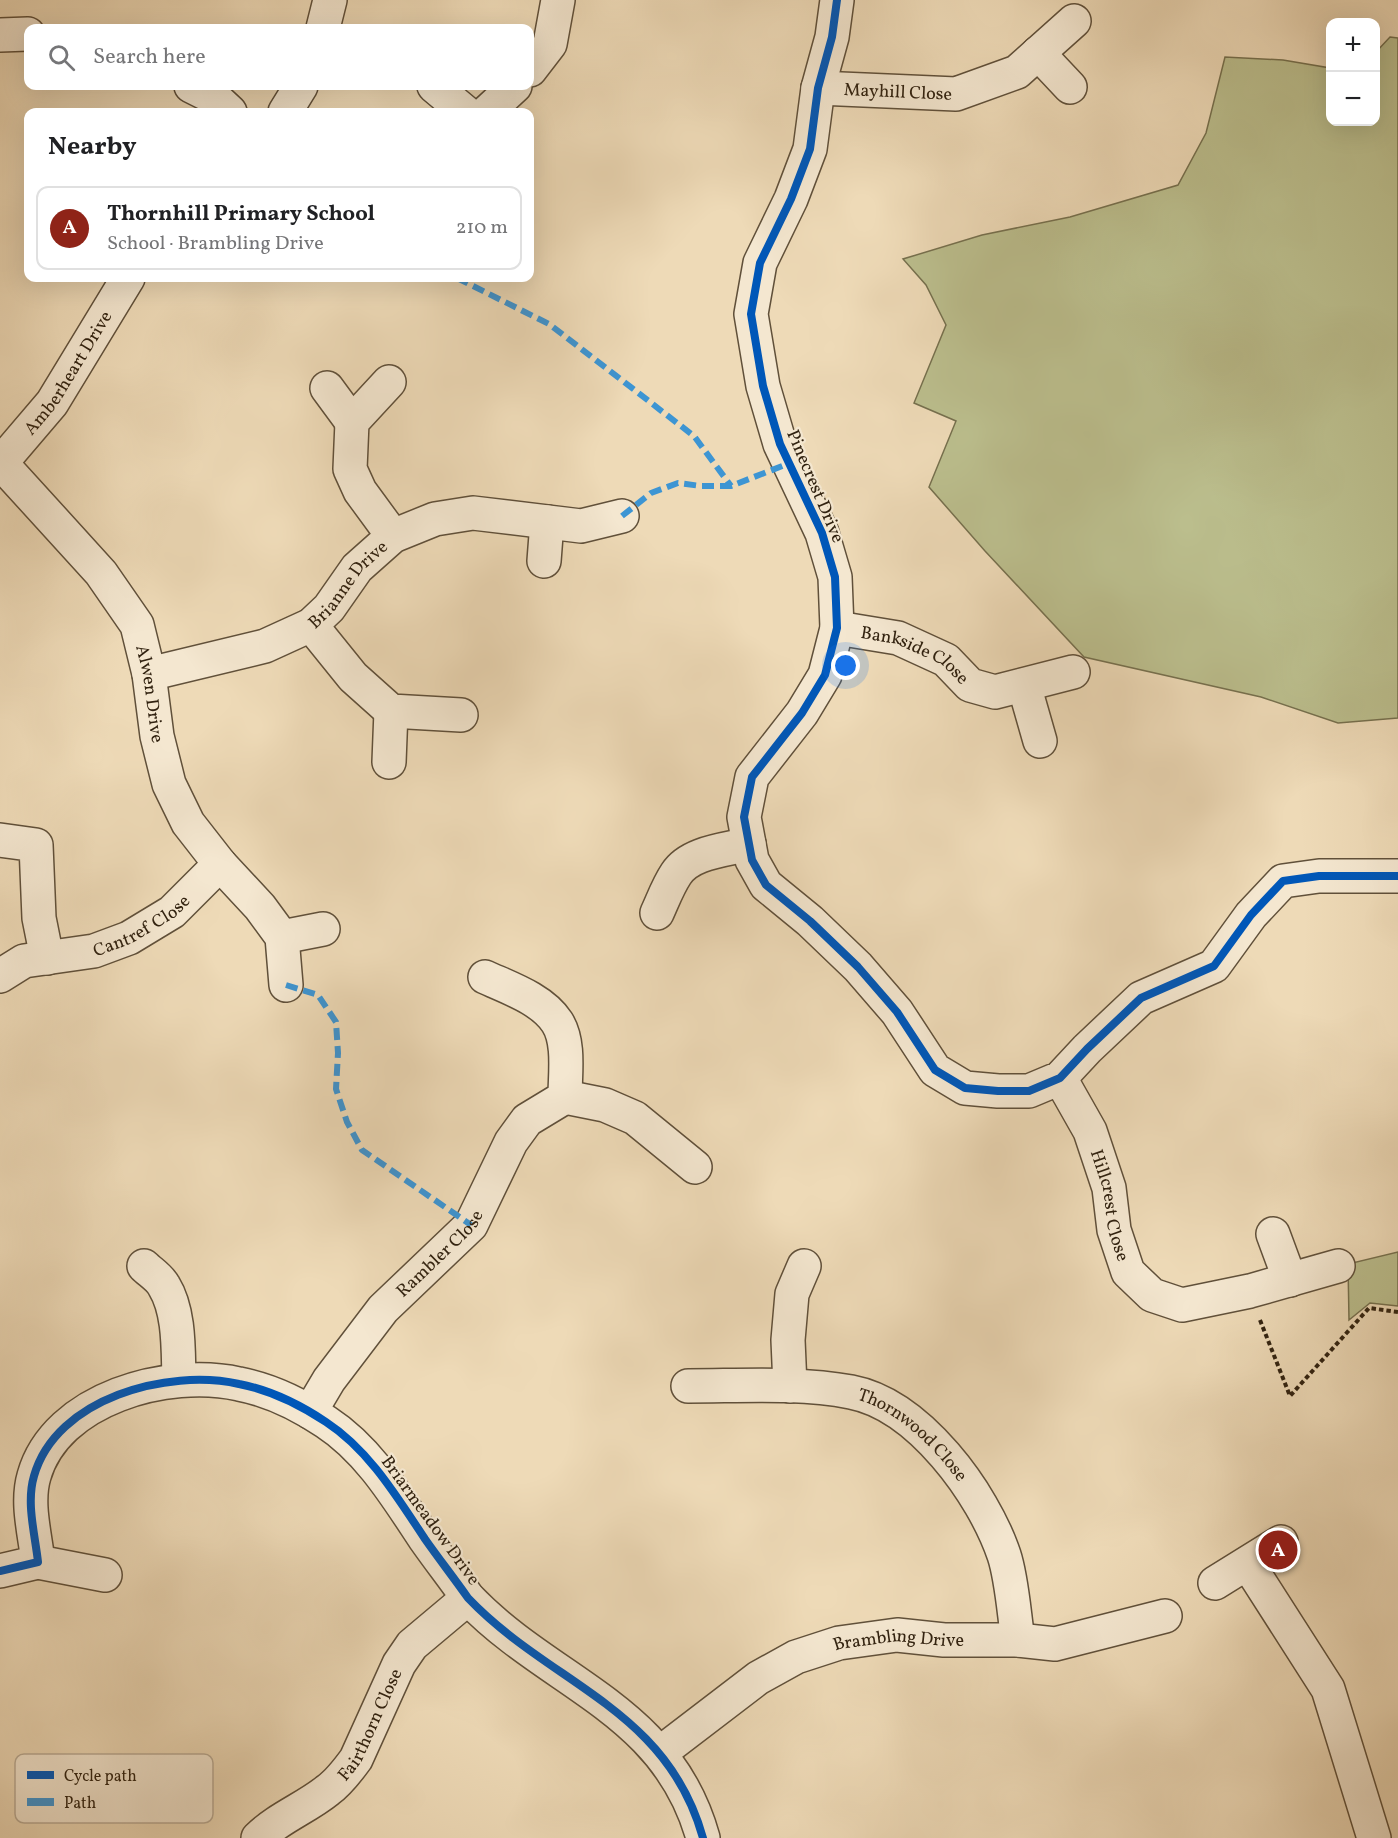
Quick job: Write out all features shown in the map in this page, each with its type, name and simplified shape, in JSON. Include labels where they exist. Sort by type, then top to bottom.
[{"type":"street","points":[[324,24],[330,0]]},
{"type":"street","points":[[534,65],[550,44],[558,0]]},
{"type":"street","name":"Pinecrest Drive","points":[[837,0],[832,37],[818,88],[810,149],[791,199],[760,262],[751,314],[763,386],[780,444],[822,533],[835,577],[837,628],[825,675],[802,712],[752,777],[744,817],[753,860],[766,885],[810,921],[858,967],[897,1012],[935,1070],[965,1088],[998,1092],[1029,1091],[1060,1078],[1141,998],[1214,966],[1251,915],[1283,881],[1319,876],[1398,876]]},
{"type":"street","name":"Mayhill Close","points":[[818,88],[956,94],[1017,72],[1074,21]]},
{"type":"street","points":[[0,35],[24,34]]},
{"type":"street","points":[[1038,53],[1070,87]]},
{"type":"street","points":[[199,90],[215,98],[226,108]]},
{"type":"street","points":[[287,108],[299,90]]},
{"type":"street","points":[[439,90],[460,108]]},
{"type":"street","points":[[491,108],[511,90]]},
{"type":"street","name":"Amberheart Drive","points":[[1,463],[52,403],[126,282]]},
{"type":"street","points":[[352,422],[389,382]]},
{"type":"street","points":[[327,388],[352,422],[350,469],[360,492],[393,536]]},
{"type":"street","name":"Alwen Drive","points":[[1,463],[101,573],[137,625],[149,674],[157,736],[169,784],[188,823],[220,864],[260,907],[282,937]]},
{"type":"street","name":"Brianne Drive","points":[[149,674],[265,646],[311,625],[329,608],[357,568],[393,536],[435,519],[473,513],[581,526],[622,516]]},
{"type":"street","points":[[544,561],[547,522]]},
{"type":"street","points":[[311,625],[353,677],[391,711],[461,715]]},
{"type":"street","name":"Bankside Close","points":[[837,628],[898,638],[946,660],[970,685],[995,692],[1073,672]]},
{"type":"street","points":[[1024,685],[1040,741]]},
{"type":"street","points":[[389,762],[391,711]]},
{"type":"street","points":[[0,840],[36,845],[39,918],[47,958]]},
{"type":"street","points":[[657,913],[676,873],[684,864],[709,854],[749,844]]},
{"type":"street","name":"Cantref Close","points":[[0,976],[24,961],[94,951],[129,938],[172,912],[220,864]]},
{"type":"street","points":[[286,985],[282,937],[323,928]]},
{"type":"street","points":[[485,977],[537,1003],[557,1022],[565,1050],[565,1097],[604,1105],[635,1118],[695,1167]]},
{"type":"street","name":"Hillcrest Close","points":[[1060,1078],[1090,1131],[1109,1188],[1114,1230],[1128,1272],[1152,1296],[1182,1305],[1250,1291],[1338,1266]]},
{"type":"street","name":"Rambler Close","points":[[310,1412],[329,1380],[384,1310],[471,1225],[511,1142],[527,1120],[565,1097]]},
{"type":"street","points":[[1273,1234],[1290,1280]]},
{"type":"street","points":[[144,1266],[163,1284],[170,1298],[174,1316],[179,1380]]},
{"type":"street","points":[[790,1386],[788,1340],[792,1294],[804,1266]]},
{"type":"street","name":"Briarmeadow Drive","points":[[38,1562],[30,1496],[33,1477],[42,1454],[57,1433],[77,1416],[98,1404],[153,1384],[179,1380],[238,1383],[291,1401],[328,1423],[370,1461],[468,1598],[508,1635],[624,1717],[660,1753],[684,1788],[697,1816],[703,1838]]},
{"type":"street","name":"Thornwood Close","points":[[688,1386],[790,1386],[853,1392],[905,1416],[946,1456],[980,1500],[1005,1558],[1018,1640]]},
{"type":"street","points":[[1215,1583],[1281,1542]]},
{"type":"street","points":[[0,1570],[38,1562],[105,1575]]},
{"type":"street","points":[[1248,1564],[1328,1689],[1374,1838]]},
{"type":"street","name":"Fairthorn Close","points":[[258,1838],[267,1829],[329,1790],[346,1773],[356,1759],[399,1664],[412,1644],[468,1598]]},
{"type":"street","name":"Brambling Drive","points":[[660,1753],[758,1678],[796,1657],[839,1643],[897,1635],[944,1640],[1018,1640],[1056,1644],[1165,1616]]},
{"type":"path","points":[[1250,1291],[1273,1358],[1290,1396],[1369,1308],[1398,1312]]},
{"type":"green space","points":[[1390,37],[1398,38],[1398,718],[1338,723],[1261,697],[1084,657],[929,487],[956,421],[914,403],[946,325],[926,285],[903,259],[982,235],[1070,217],[1178,185],[1206,133],[1225,57],[1283,60],[1326,67],[1326,126],[1380,126],[1380,48]]},
{"type":"green space","points":[[1398,1252],[1398,1306],[1370,1303],[1349,1320],[1348,1264]]},
{"type":"marked path","points":[[465,282],[549,324],[694,436],[731,486]]},
{"type":"marked path","points":[[622,516],[651,493],[678,483],[731,486],[790,463]]},
{"type":"marked path","points":[[286,985],[318,995],[336,1022],[338,1053],[336,1089],[347,1122],[362,1150],[471,1225]]},
{"type":"cycle path","points":[[837,0],[832,37],[818,88],[810,149],[791,199],[760,263],[751,314],[763,386],[780,444],[822,533],[835,577],[837,628],[825,675],[802,713],[752,777],[744,817],[752,860],[766,885],[810,921],[858,967],[897,1012],[935,1070],[965,1088],[1029,1091],[1060,1078],[1141,998],[1214,966],[1251,915],[1283,881],[1319,876],[1398,876]]},
{"type":"cycle path","points":[[0,1571],[38,1562],[31,1508],[34,1476],[46,1449],[65,1426],[90,1408],[118,1395],[149,1386],[180,1381],[211,1380],[239,1384],[273,1394],[316,1415],[356,1446],[381,1475],[468,1598],[500,1628],[603,1702],[635,1728],[663,1758],[686,1794],[703,1838]]},
{"type":"place","name":"Thornhill Primary School","points":[[1278,1550]]}]
